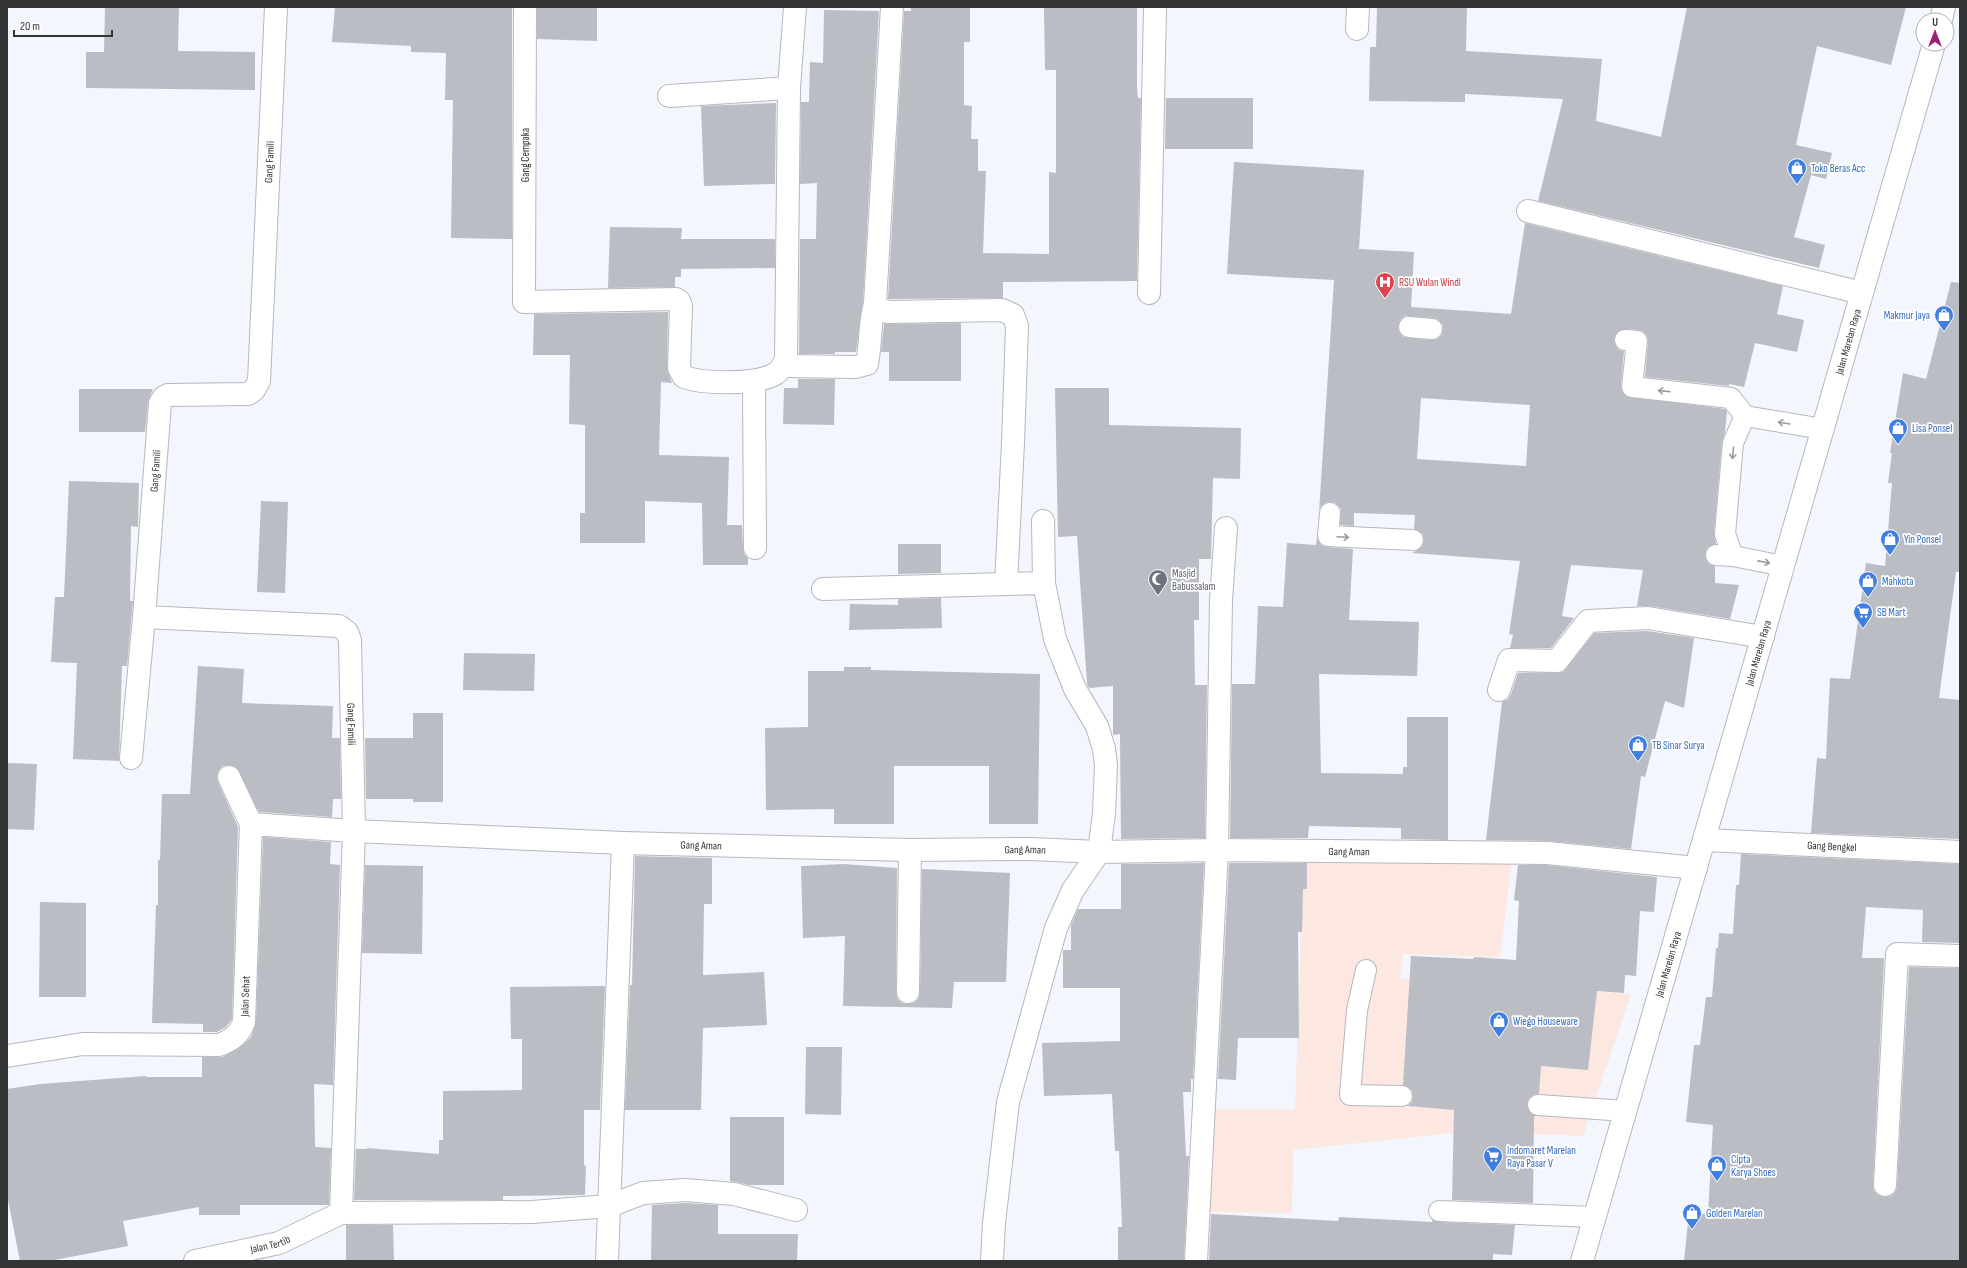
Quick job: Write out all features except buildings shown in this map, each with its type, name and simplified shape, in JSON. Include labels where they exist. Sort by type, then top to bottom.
[{"type":"street","name":"Gang Famili","points":[[276,7],[258,381],[254,390],[248,394],[168,395],[164,397],[160,403],[144,617],[339,626],[347,632],[350,640],[354,831]]},
{"type":"street","name":"Gang Cempaka","points":[[525,7],[524,302],[676,299],[680,302],[681,306],[680,368],[684,377],[702,381],[754,382]]},
{"type":"street","points":[[754,548],[754,382],[775,374],[783,366],[786,360],[789,88],[795,7]]},
{"type":"street","points":[[783,366],[856,367],[867,364],[872,314],[875,304],[892,7]]},
{"type":"street","points":[[1149,293],[1155,7]]},
{"type":"street","points":[[1357,29],[1358,7]]},
{"type":"street","name":"Jalan Marelan Raya","points":[[1582,1261],[1932,52]]},
{"type":"street","points":[[669,96],[789,88]]},
{"type":"street","points":[[1528,211],[1862,293]]},
{"type":"street","points":[[875,304],[879,309],[888,312],[1002,310],[1009,312],[1015,319],[1017,340],[1014,435],[1006,584]]},
{"type":"street","points":[[992,1261],[1008,1102],[1056,928],[1073,890],[1099,852],[1104,812],[1106,765],[1104,749],[1097,726],[1075,689],[1055,639],[1044,583],[1043,521]]},
{"type":"street","points":[[1196,1261],[1217,850],[1221,600],[1226,528]]},
{"type":"street","points":[[823,589],[1044,583]]},
{"type":"street","points":[[131,758],[144,617]]},
{"type":"street","points":[[1499,690],[1509,660],[1557,662],[1588,621],[1648,618],[1763,637]]},
{"type":"street","points":[[229,777],[251,824],[354,831],[341,1213],[532,1212],[609,1206],[643,1193],[685,1190],[734,1194],[796,1210]]},
{"type":"street","name":"Jalan Sehat","points":[[7,1056],[83,1044],[219,1045],[236,1037],[241,1031],[244,1022],[251,824]]},
{"type":"street","name":"Gang Aman","points":[[354,831],[624,843],[910,850],[1031,849],[1099,852],[1217,850],[1547,853],[1696,868]]},
{"type":"street","name":"Gang Bengkel","points":[[1704,840],[1960,852]]},
{"type":"street","points":[[607,1261],[624,843]]},
{"type":"street","points":[[908,992],[910,850]]},
{"type":"street","points":[[1885,1185],[1897,954],[1960,956]]},
{"type":"street","name":"Jalan Tertib","points":[[195,1261],[279,1243],[341,1213]]},
{"type":"lane","points":[[1409,327],[1432,329]]},
{"type":"lane","points":[[1625,340],[1637,341],[1632,387],[1731,398],[1745,416],[1823,429]]},
{"type":"lane","points":[[1745,416],[1734,443],[1725,534],[1725,555],[1784,566]]},
{"type":"lane","points":[[1330,513],[1328,536],[1413,540]]},
{"type":"lane","points":[[1366,970],[1357,1010],[1350,1095],[1402,1096]]},
{"type":"lane","points":[[1538,1105],[1626,1111]]},
{"type":"lane","points":[[1439,1211],[1595,1218]]},
{"type":"shaded area","name":"Wiego Houseware","points":[[1304,859],[1512,860],[1500,957],[1403,954],[1400,979],[1631,994],[1583,1136],[1453,1133],[1293,1150],[1292,1213],[1206,1212],[1213,1109],[1295,1110]]},
{"type":"place","name":"Toko Beras Acc","points":[[1797,185]]},
{"type":"place","name":"RSU Wulan Windi","points":[[1385,299]]},
{"type":"place","name":"Makmur Jaya","points":[[1944,332]]},
{"type":"place","name":"Lisa Ponsel","points":[[1898,445]]},
{"type":"place","name":"Yin Ponsel","points":[[1890,556]]},
{"type":"place","name":"Masjid Babussalam","points":[[1158,596]]},
{"type":"place","name":"Mahkota","points":[[1868,598]]},
{"type":"place","name":"SB Mart","points":[[1863,629]]},
{"type":"place","name":"TB Sinar Surya","points":[[1638,762]]},
{"type":"place","name":"Wiego Houseware","points":[[1499,1038]]},
{"type":"place","name":"Indomaret Marelan Raya Pasar V","points":[[1493,1173]]},
{"type":"place","name":"Cipta Karya Shoes","points":[[1717,1182]]},
{"type":"place","name":"Golden Marelan","points":[[1692,1230]]}]
